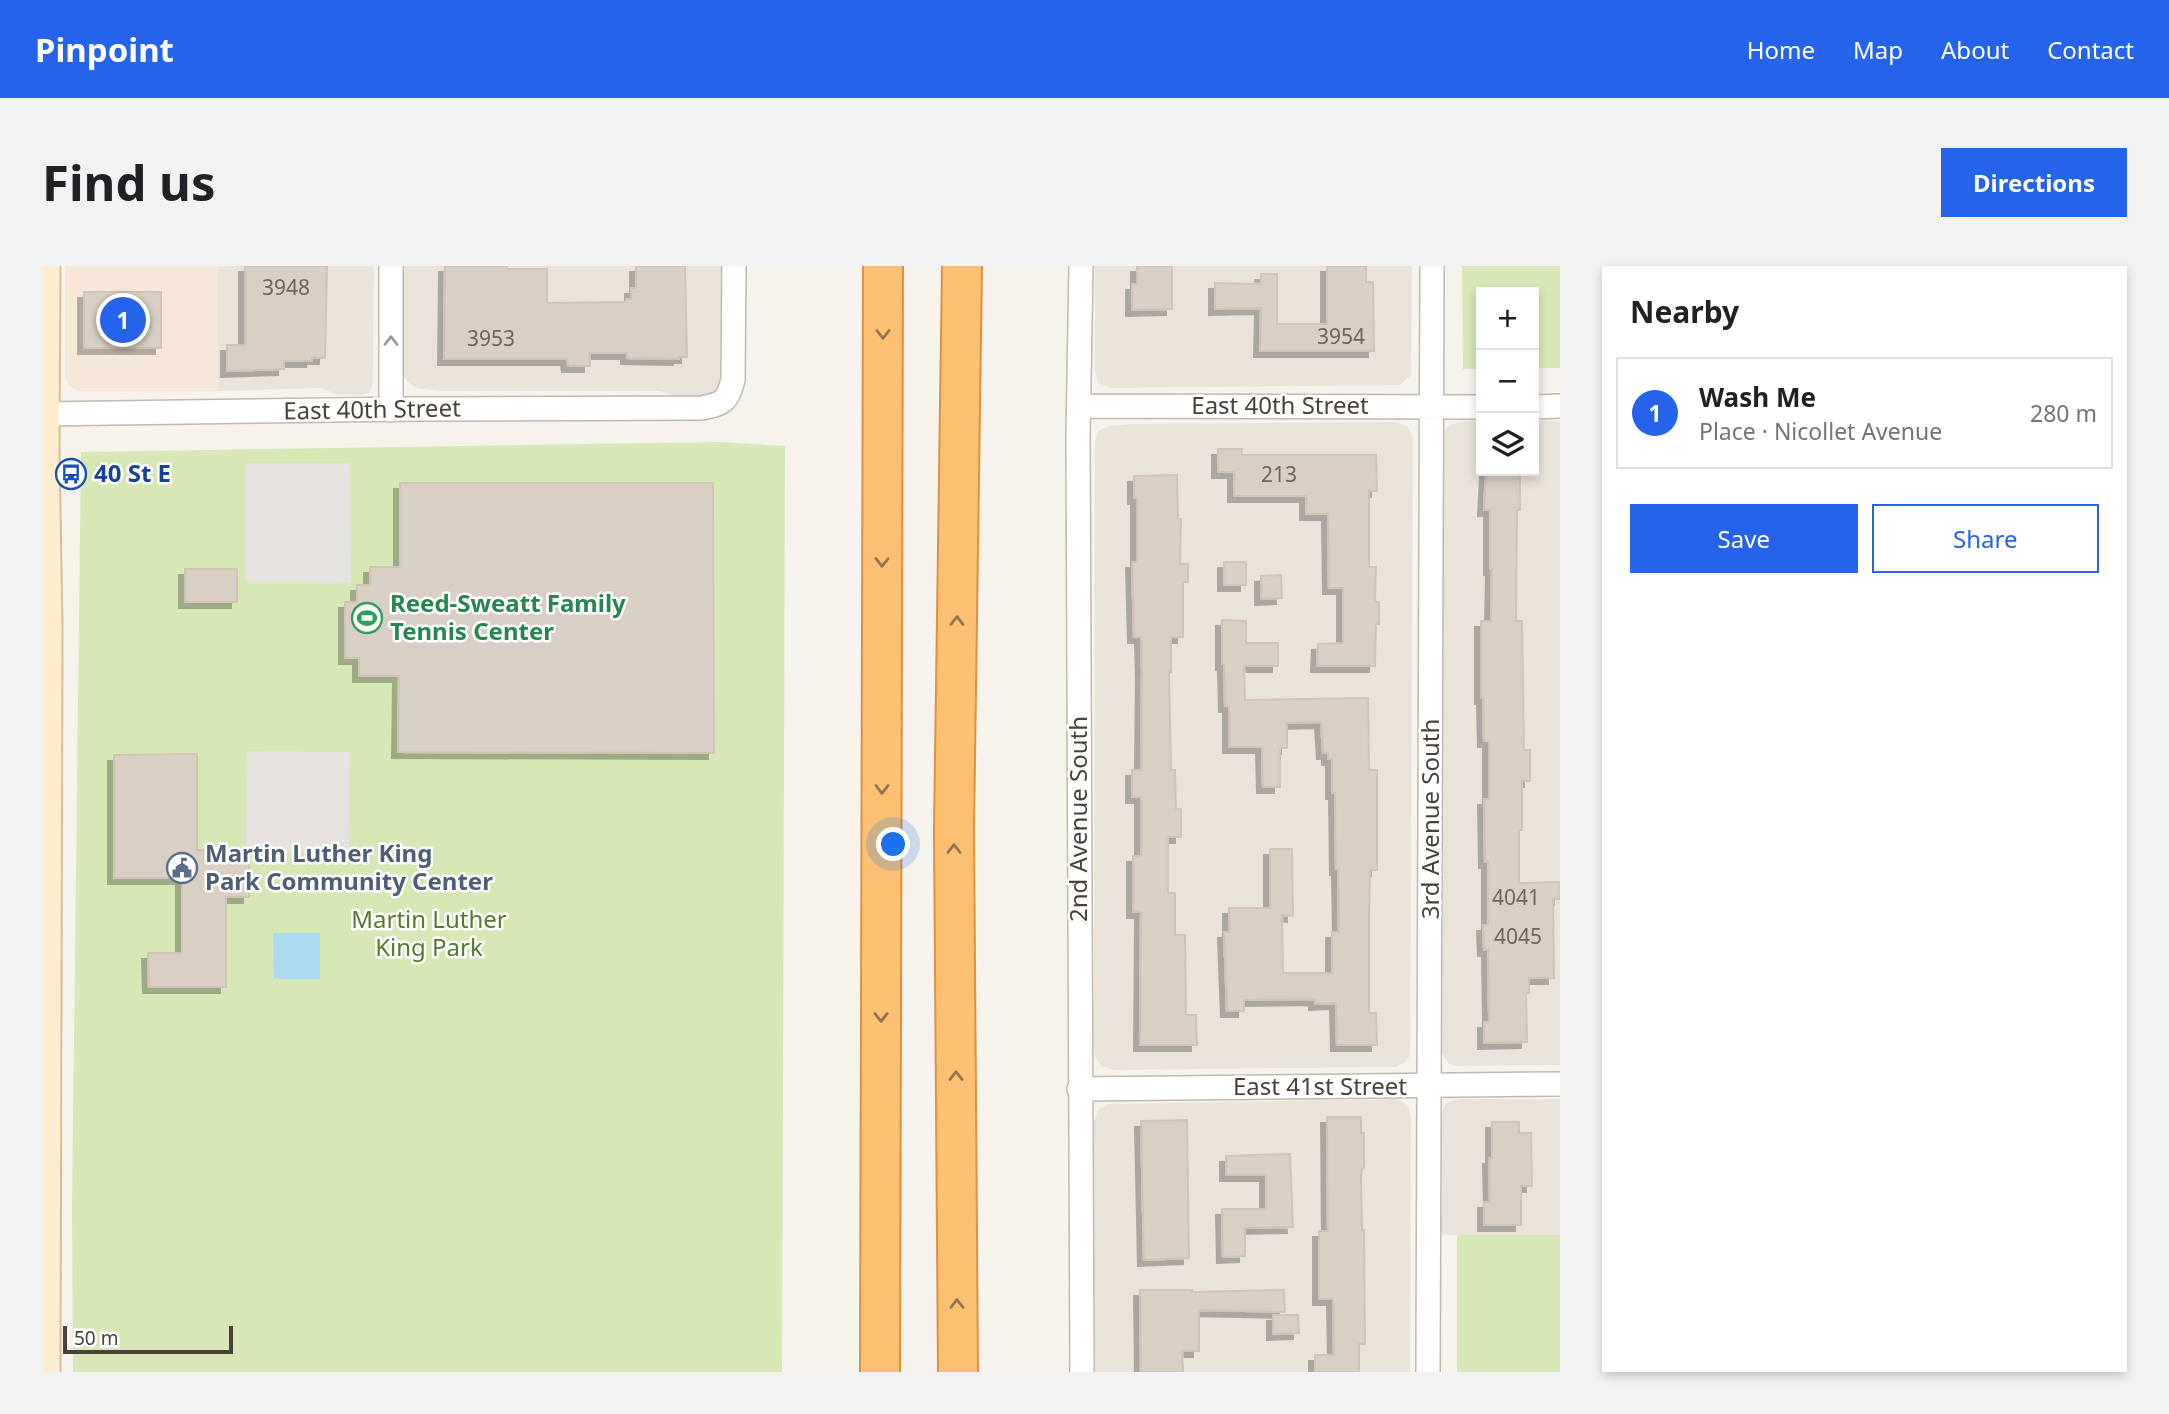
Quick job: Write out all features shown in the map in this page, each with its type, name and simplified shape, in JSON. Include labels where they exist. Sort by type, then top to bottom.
[{"type":"highway","points":[[880,1372],[883,266]]},
{"type":"highway","points":[[958,1372],[954,830],[962,266]]},
{"type":"main road","points":[[43,266],[43,1372]]},
{"type":"street","points":[[391,266],[391,410]]},
{"type":"street","name":"East 40th Street","points":[[43,414],[701,408],[719,405],[729,396],[733,380],[734,266]]},
{"type":"street","name":"2nd Avenue South","points":[[1081,266],[1079,1088],[1082,1372]]},
{"type":"street","name":"3rd Avenue South","points":[[1429,1372],[1432,266]]},
{"type":"street","name":"East 40th Street","points":[[1079,406],[1476,407]]},
{"type":"street","points":[[1539,407],[1560,406]]},
{"type":"street","name":"East 41st Street","points":[[1079,1088],[1560,1084]]},
{"type":"shaded area","points":[[65,266],[218,266],[218,391],[77,391],[69,386],[65,377]]},
{"type":"shaded area","points":[[218,266],[374,266],[373,382],[370,392],[362,395],[338,395],[321,388],[218,391]]},
{"type":"shaded area","points":[[402,266],[721,266],[721,382],[707,398],[684,399],[660,391],[443,391],[417,388],[402,375]]},
{"type":"shaded area","points":[[1095,266],[1412,266],[1411,375],[1400,385],[1112,388],[1098,383],[1095,370]]},
{"type":"shaded area","points":[[1476,421],[1476,476],[1539,476],[1539,421],[1560,421],[1560,1065],[1457,1066],[1449,1064],[1442,1053],[1443,440],[1444,431],[1450,425]]},
{"type":"shaded area","points":[[1396,422],[1407,426],[1413,444],[1410,1055],[1396,1067],[1113,1070],[1101,1066],[1095,1057],[1094,1041],[1095,442],[1098,431],[1109,426],[1133,424]]},
{"type":"shaded area","points":[[246,463],[350,463],[351,583],[246,582]]},
{"type":"shaded area","points":[[247,751],[350,752],[349,853],[246,853]]},
{"type":"shaded area","points":[[1396,1099],[1409,1108],[1411,1117],[1410,1372],[1095,1372],[1094,1122],[1098,1110],[1109,1104]]},
{"type":"shaded area","points":[[1560,1099],[1560,1235],[1441,1235],[1442,1113],[1450,1101]]},
{"type":"green space","points":[[1462,266],[1560,266],[1560,368],[1539,368],[1539,287],[1476,287],[1476,369],[1463,369]]},
{"type":"green space","name":"Martin Luther King Park","points":[[718,442],[785,446],[782,1372],[73,1372],[72,1209],[81,452]]},
{"type":"green space","points":[[1457,1235],[1560,1235],[1560,1372],[1457,1372]]},
{"type":"water","points":[[273,933],[320,933],[320,979],[274,979]]},
{"type":"building","points":[[245,266],[327,266],[325,358],[284,361],[284,369],[227,371],[227,345],[245,345]]},
{"type":"building","points":[[445,266],[547,269],[547,303],[626,302],[626,299],[631,299],[631,288],[636,288],[636,266],[685,266],[687,357],[627,358],[627,353],[590,353],[590,366],[568,366],[567,359],[444,359]]},
{"type":"building","points":[[1137,266],[1172,266],[1172,309],[1132,310],[1132,284],[1137,284]]},
{"type":"building","points":[[1327,266],[1366,266],[1366,282],[1373,282],[1374,351],[1260,351],[1261,308],[1215,309],[1215,283],[1261,284],[1261,274],[1277,274],[1277,324],[1327,324]]},
{"type":"building","points":[[84,292],[161,292],[161,348],[84,348]]},
{"type":"building","points":[[1218,449],[1242,449],[1242,455],[1376,455],[1377,491],[1369,491],[1369,567],[1376,567],[1375,602],[1379,602],[1375,666],[1317,666],[1318,644],[1343,643],[1343,588],[1329,588],[1328,514],[1306,514],[1306,496],[1234,496],[1234,472],[1218,472]]},
{"type":"building","points":[[1177,475],[1178,519],[1181,519],[1180,564],[1188,564],[1188,582],[1183,582],[1183,637],[1171,637],[1171,770],[1175,770],[1176,809],[1181,809],[1181,837],[1168,837],[1168,893],[1175,893],[1175,935],[1185,935],[1186,1015],[1196,1015],[1197,1045],[1140,1045],[1141,912],[1133,912],[1133,856],[1141,856],[1141,797],[1132,797],[1132,770],[1141,770],[1142,672],[1141,637],[1134,637],[1132,562],[1137,562],[1137,498],[1134,498],[1134,476]]},
{"type":"building","points":[[1486,476],[1520,476],[1516,621],[1522,621],[1524,750],[1530,750],[1530,781],[1522,781],[1519,883],[1560,882],[1560,899],[1553,899],[1554,978],[1529,978],[1529,993],[1526,993],[1527,1042],[1484,1043],[1484,1022],[1489,1022],[1488,950],[1484,950],[1483,925],[1488,925],[1484,799],[1489,799],[1489,741],[1484,741],[1481,698],[1481,621],[1491,621],[1492,569],[1490,510],[1484,510]]},
{"type":"building","name":"Reed-Sweatt Family Tennis Center","points":[[400,483],[713,483],[714,753],[398,752],[399,676],[359,676],[359,658],[345,658],[345,602],[357,602],[357,585],[370,585],[370,567],[400,567]]},
{"type":"building","points":[[1224,562],[1246,562],[1246,585],[1224,585]]},
{"type":"building","points":[[185,569],[237,569],[237,602],[185,602]]},
{"type":"building","points":[[1281,575],[1282,598],[1261,599],[1261,576]]},
{"type":"building","points":[[1222,620],[1246,621],[1246,643],[1278,643],[1278,666],[1244,666],[1245,700],[1368,698],[1369,770],[1377,770],[1377,870],[1370,870],[1369,1013],[1376,1013],[1377,1045],[1337,1045],[1336,1003],[1315,1004],[1315,999],[1244,1000],[1244,1011],[1227,1011],[1224,932],[1229,932],[1229,908],[1270,908],[1270,849],[1292,849],[1293,916],[1282,915],[1283,973],[1332,973],[1332,932],[1339,932],[1335,793],[1332,793],[1332,759],[1328,759],[1328,753],[1323,753],[1321,722],[1287,723],[1287,748],[1280,748],[1280,787],[1263,787],[1262,747],[1229,747],[1229,706],[1225,706],[1222,664]]},
{"type":"building","name":"Martin Luther King Park Community Center","points":[[197,754],[197,850],[211,850],[211,858],[249,858],[249,897],[226,897],[226,987],[149,987],[148,953],[182,953],[182,878],[114,878],[114,755]]},
{"type":"building","points":[[1327,1117],[1361,1117],[1361,1133],[1364,1133],[1364,1168],[1361,1176],[1365,1344],[1359,1344],[1359,1372],[1315,1372],[1315,1355],[1334,1355],[1333,1299],[1319,1299],[1319,1231],[1328,1231]]},
{"type":"building","points":[[1187,1120],[1189,1258],[1144,1260],[1141,1121]]},
{"type":"building","points":[[1492,1122],[1519,1122],[1519,1133],[1531,1133],[1532,1186],[1521,1186],[1521,1225],[1484,1225],[1484,1202],[1490,1202]]},
{"type":"building","points":[[1290,1154],[1293,1227],[1245,1228],[1245,1256],[1223,1257],[1222,1209],[1266,1209],[1266,1175],[1226,1175],[1226,1156]]},
{"type":"building","points":[[1140,1290],[1284,1290],[1285,1312],[1199,1310],[1199,1351],[1182,1351],[1183,1372],[1141,1372]]},
{"type":"building","points":[[1273,1315],[1298,1315],[1299,1333],[1273,1334]]},
{"type":"place","name":"Wash Me","points":[[123,320]]},
{"type":"place","name":"40 St E","points":[[71,474]]},
{"type":"place","name":"Reed-Sweatt Family Tennis Center","points":[[367,618]]},
{"type":"place","name":"Martin Luther King Park Community Center","points":[[182,868]]}]
